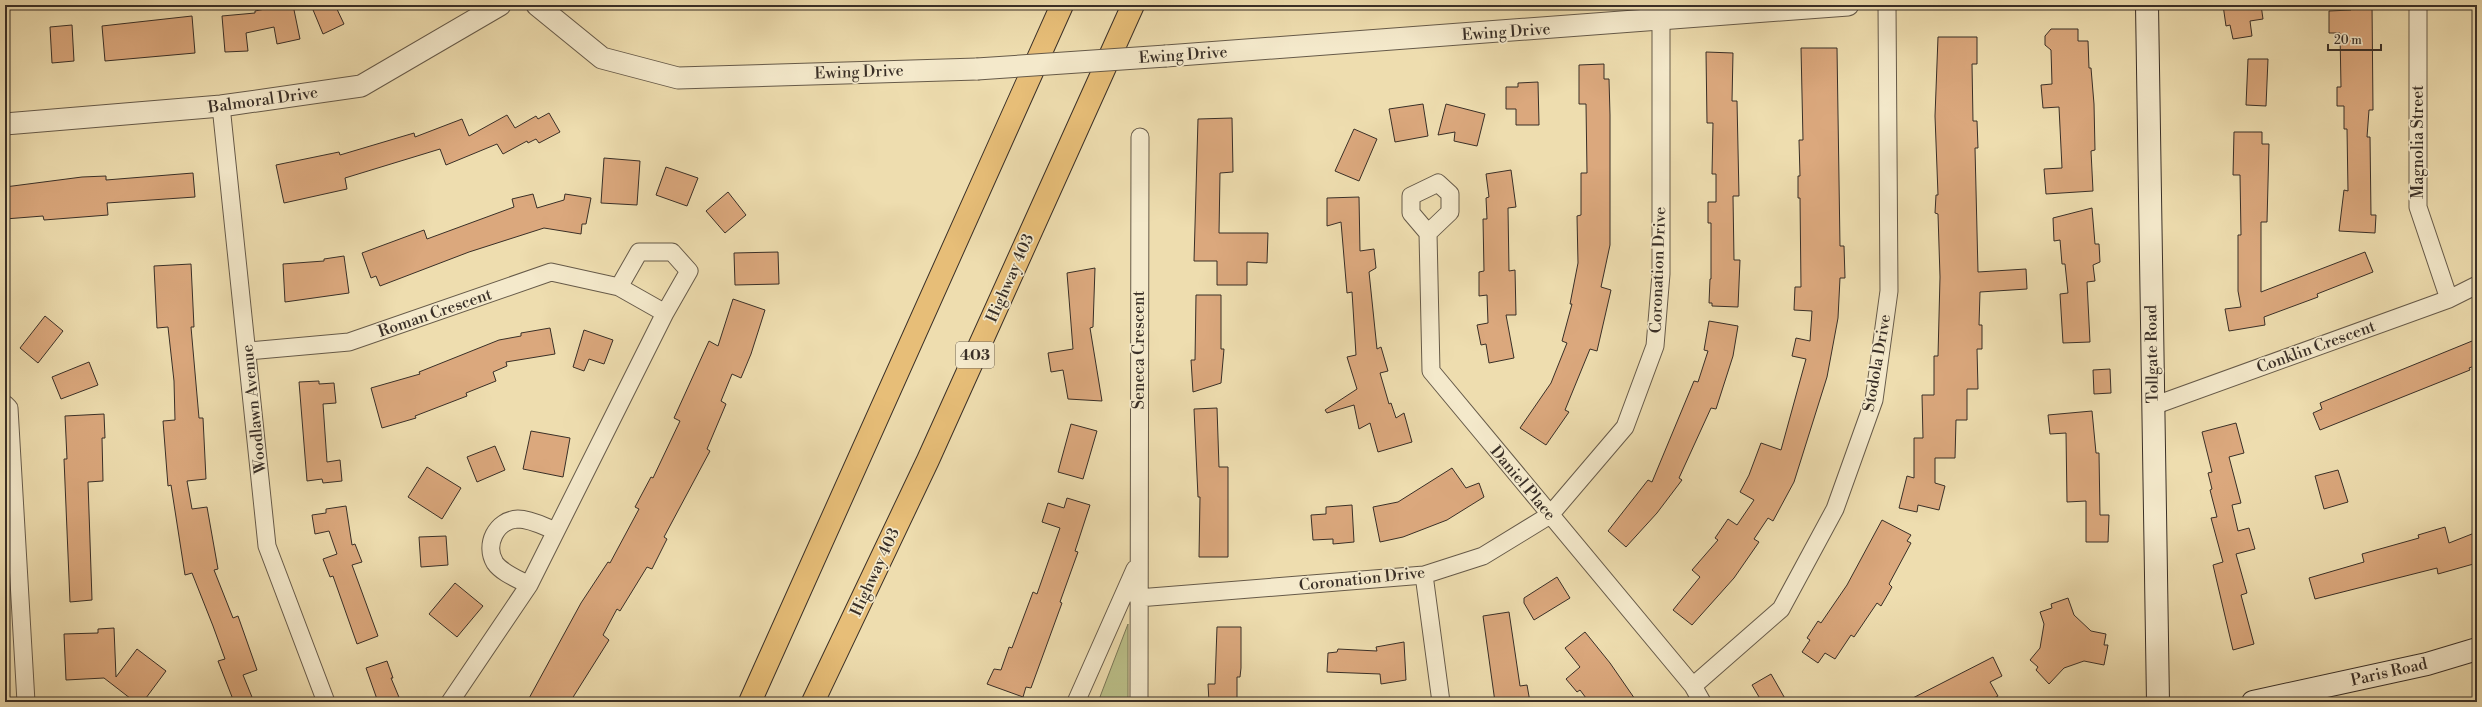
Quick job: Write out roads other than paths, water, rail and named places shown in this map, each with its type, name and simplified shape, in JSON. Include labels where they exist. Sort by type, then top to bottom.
[{"type":"highway","points":[[750,702],[1062,5]]},
{"type":"highway","name":"Highway 403","points":[[813,702],[928,460],[1133,5]]},
{"type":"main road","name":"Tollgate Road","points":[[2147,5],[2158,702]]},
{"type":"main road","name":"Paris Road","points":[[2253,702],[2427,664],[2477,649]]},
{"type":"street","name":"Balmoral Drive","points":[[5,124],[221,106],[361,86],[500,5]]},
{"type":"street","name":"Ewing Drive","points":[[537,5],[602,58],[678,78],[977,69],[1661,21],[1848,5]]},
{"type":"street","name":"Stodola Drive","points":[[1693,686],[1781,609],[1835,509],[1874,400],[1889,291],[1888,5]]},
{"type":"street","name":"Magnolia Street","points":[[2418,5],[2418,207],[2448,299]]},
{"type":"street","name":"Coronation Drive","points":[[1138,598],[1424,575],[1483,556],[1550,515],[1625,427],[1655,346],[1661,274],[1661,21]]},
{"type":"street","name":"Woodlawn Avenue","points":[[221,106],[248,351],[267,546],[326,702]]},
{"type":"street","name":"Seneca Crescent","points":[[1139,702],[1138,563],[1140,137]]},
{"type":"street","name":"Daniel Place","points":[[1428,233],[1431,372],[1693,686],[1702,702]]},
{"type":"street","points":[[450,702],[529,584],[665,313],[689,271],[672,252],[639,252],[618,287]]},
{"type":"street","name":"Roman Crescent","points":[[248,351],[349,342],[551,272],[618,287],[665,313]]},
{"type":"street","name":"Conklin Crescent","points":[[2153,406],[2448,299],[2477,285]]},
{"type":"street","points":[[5,404],[9,408],[26,702]]},
{"type":"street","points":[[529,584],[502,570],[495,563],[491,544],[494,535],[508,521],[518,519],[556,531]]},
{"type":"street","name":"Seneca Crescent","points":[[1076,702],[1138,563]]},
{"type":"street","points":[[1424,575],[1441,702]]}]
